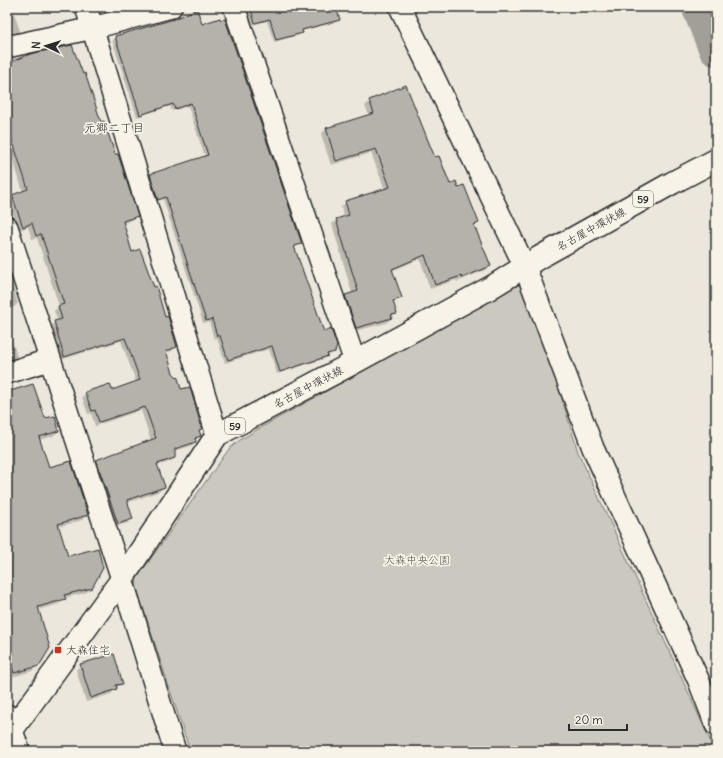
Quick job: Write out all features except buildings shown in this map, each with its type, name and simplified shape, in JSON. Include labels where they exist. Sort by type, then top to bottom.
[{"type":"main road","name":"名古屋中環状線","points":[[8,726],[122,579],[217,435],[355,362],[716,160]]},
{"type":"street","points":[[86,7],[217,435]]},
{"type":"street","points":[[7,47],[93,28],[171,7]]},
{"type":"street","points":[[234,7],[355,362]]},
{"type":"street","points":[[400,7],[524,267],[593,448],[695,672],[716,725]]},
{"type":"street","points":[[7,227],[49,360],[122,579],[174,751]]},
{"type":"street","points":[[7,373],[49,360]]},
{"type":"street","points":[[8,726],[19,751]]},
{"type":"green space","name":"大森中央公園","points":[[520,284],[529,289],[578,452],[715,751],[190,751],[136,586],[137,578],[229,449],[240,440]]},
{"type":"waterway","points":[[699,7],[716,49]]},
{"type":"place","name":"大森住宅","points":[[58,650]]},
{"type":"district","name":"元郷二丁目","points":[[114,128]]}]
